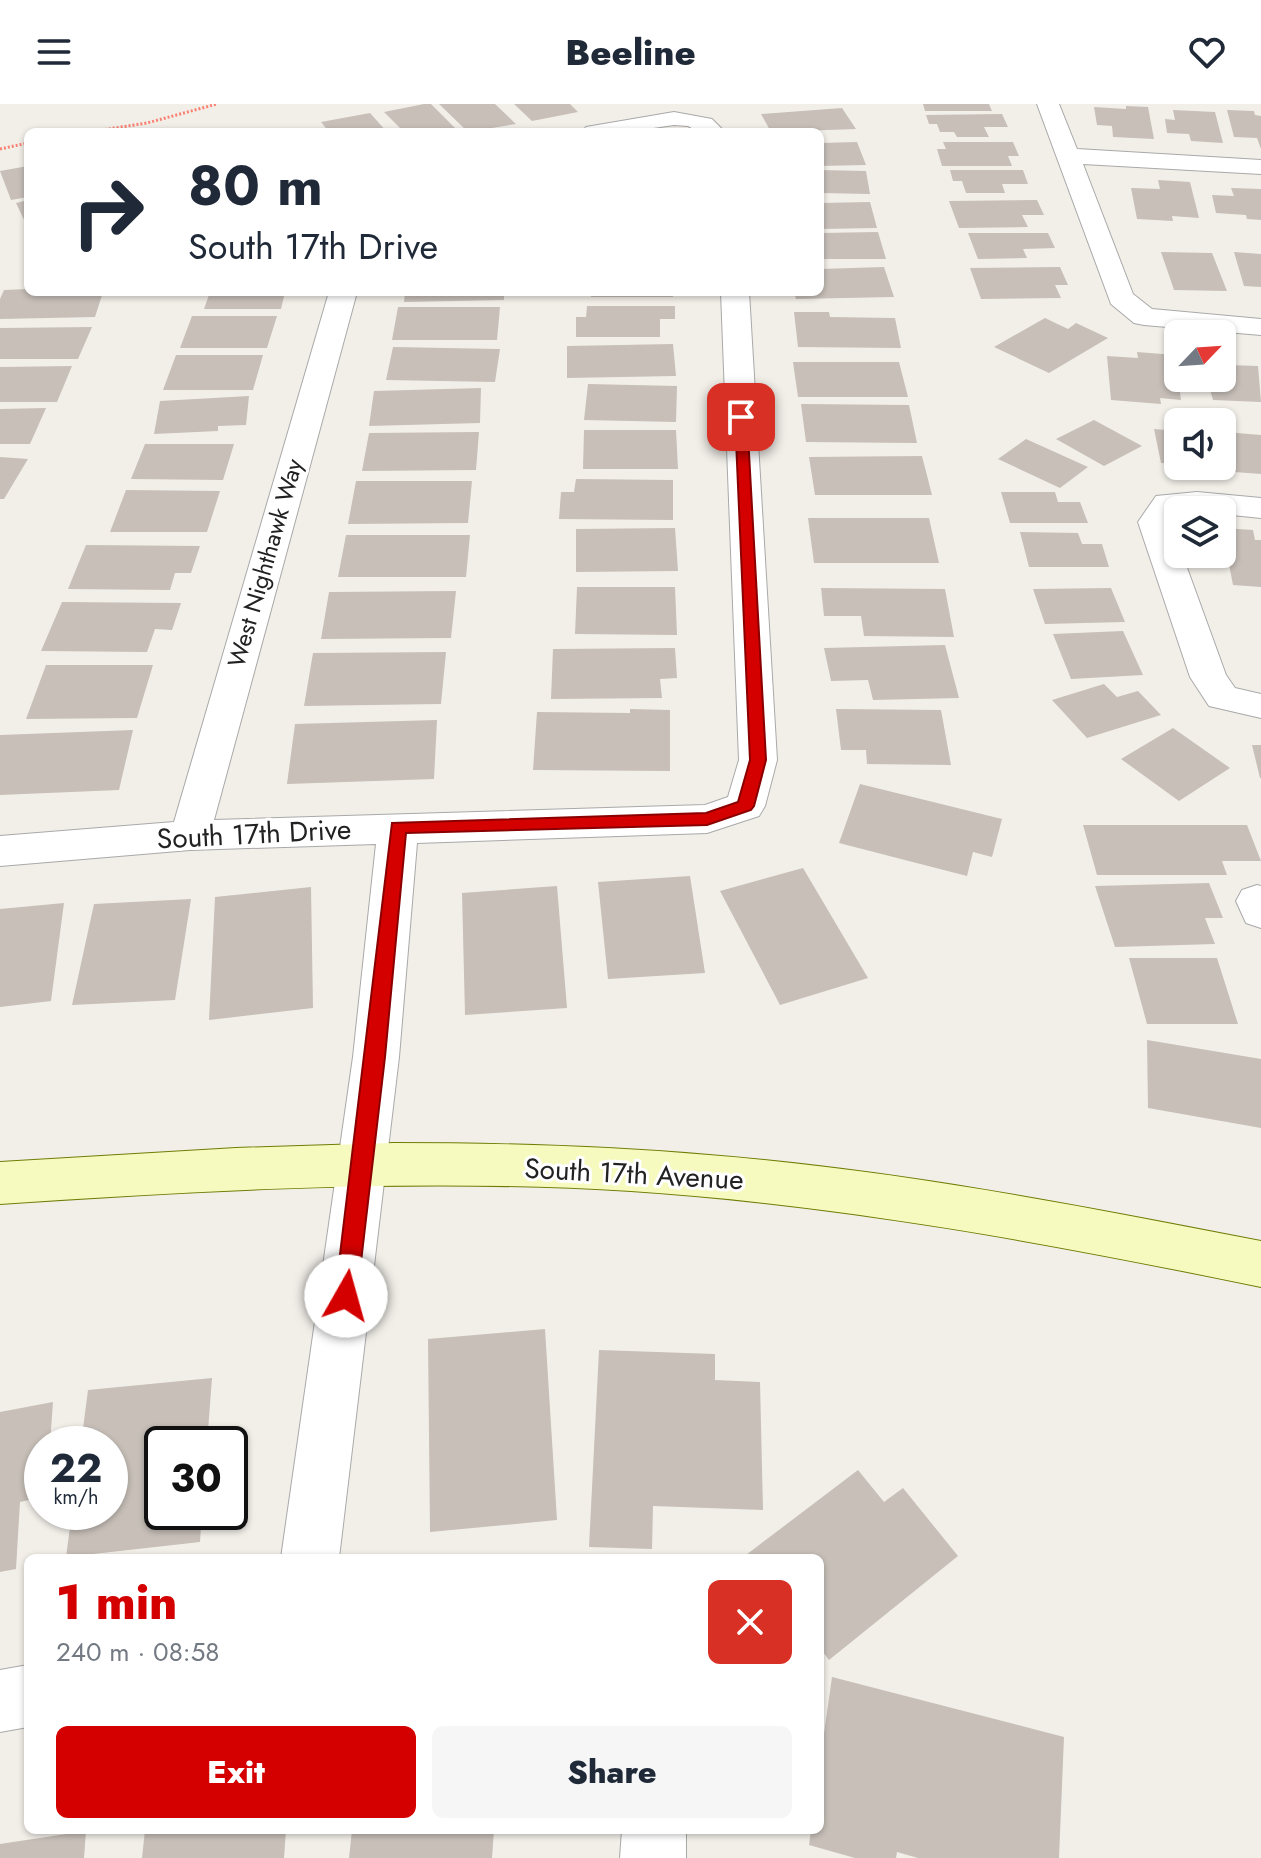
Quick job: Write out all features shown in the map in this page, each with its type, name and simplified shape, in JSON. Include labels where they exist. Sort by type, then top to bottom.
[{"type":"main road","name":"South 17th Avenue","points":[[0,1183],[234,1167],[363,1163],[630,1170],[850,1190],[1141,1239],[1261,1264]]},
{"type":"street","points":[[1048,104],[1121,298],[1144,317],[1261,327]]},
{"type":"street","points":[[614,128],[692,118],[712,128]]},
{"type":"street","points":[[1067,156],[1261,167]]},
{"type":"street","name":"West Nighthawk Way","points":[[190,835],[342,296]]},
{"type":"street","name":"South 17th Drive","points":[[0,851],[190,835],[707,819],[745,806],[758,760],[735,296]]},
{"type":"street","points":[[1261,508],[1197,502],[1167,503],[1154,522],[1208,677],[1222,697],[1261,706]]},
{"type":"street","points":[[311,1554],[363,1163],[398,828]]},
{"type":"street","points":[[0,1701],[24,1697]]},
{"type":"street","points":[[653,1858],[654,1834]]},
{"type":"path","points":[[115,128],[147,123],[217,104]]},
{"type":"path","points":[[0,149],[24,144]]},
{"type":"building","points":[[431,104],[455,128],[400,128],[384,112]]},
{"type":"building","points":[[439,104],[495,104],[516,124],[492,128],[464,128]]},
{"type":"building","points":[[514,104],[570,104],[578,112],[532,121]]},
{"type":"building","points":[[923,104],[989,104],[992,111],[925,111]]},
{"type":"building","points":[[1126,106],[1148,107],[1154,139],[1113,137],[1112,126],[1097,125],[1094,107],[1126,109]]},
{"type":"building","points":[[842,108],[856,129],[769,128],[761,114]]},
{"type":"building","points":[[1173,110],[1215,112],[1223,143],[1191,141],[1189,134],[1167,133],[1165,119],[1175,120]]},
{"type":"building","points":[[1227,110],[1254,111],[1255,115],[1261,116],[1261,149],[1257,138],[1234,137]]},
{"type":"building","points":[[370,113],[383,128],[326,128],[321,122]]},
{"type":"building","points":[[1002,114],[1008,127],[984,127],[989,137],[957,137],[954,132],[940,132],[937,124],[929,124],[926,115]]},
{"type":"building","points":[[857,142],[866,165],[824,166],[824,143]]},
{"type":"building","points":[[943,142],[1013,142],[1019,156],[1008,156],[1012,166],[942,166],[937,149],[946,149]]},
{"type":"building","points":[[24,167],[24,198],[11,200],[0,171]]},
{"type":"building","points":[[824,170],[866,171],[870,194],[824,193]]},
{"type":"building","points":[[950,170],[1023,170],[1028,184],[1002,184],[1005,193],[966,193],[962,181],[953,181]]},
{"type":"building","points":[[1158,180],[1190,182],[1199,218],[1172,216],[1173,221],[1137,219],[1131,188],[1160,189]]},
{"type":"building","points":[[1231,188],[1261,189],[1261,220],[1247,219],[1246,215],[1216,213],[1212,195],[1234,196]]},
{"type":"building","points":[[1037,200],[1044,215],[1022,215],[1028,227],[959,228],[949,201]]},
{"type":"building","points":[[24,201],[24,220],[16,203]]},
{"type":"building","points":[[870,202],[877,228],[824,229],[824,203]]},
{"type":"building","points":[[878,232],[886,259],[824,259],[824,233]]},
{"type":"building","points":[[968,233],[1048,233],[1055,248],[1023,249],[1027,258],[978,259]]},
{"type":"building","points":[[1161,252],[1212,253],[1227,291],[1174,290]]},
{"type":"building","points":[[1234,252],[1261,254],[1261,287],[1244,286]]},
{"type":"building","points":[[884,267],[894,297],[796,299],[795,296],[824,296],[824,269]]},
{"type":"building","points":[[1060,267],[1068,285],[1055,285],[1061,298],[981,299],[970,268]]},
{"type":"building","points":[[24,289],[24,296],[102,296],[95,317],[0,319],[0,299],[4,290]]},
{"type":"building","points":[[209,296],[284,296],[281,309],[204,309]]},
{"type":"building","points":[[405,296],[504,296],[504,300],[404,302]]},
{"type":"building","points":[[591,296],[673,296],[673,297]]},
{"type":"building","points":[[587,306],[675,306],[675,319],[660,319],[660,337],[576,337],[576,317],[586,317]]},
{"type":"building","points":[[398,307],[500,307],[497,340],[392,340]]},
{"type":"building","points":[[794,312],[829,312],[830,317],[895,318],[901,348],[798,347]]},
{"type":"building","points":[[192,316],[277,316],[267,348],[180,348]]},
{"type":"building","points":[[1045,318],[1068,329],[1076,323],[1108,338],[1049,373],[994,347]]},
{"type":"building","points":[[92,327],[78,359],[0,359],[0,328]]},
{"type":"building","points":[[673,344],[676,376],[567,378],[567,346]]},
{"type":"building","points":[[393,347],[500,349],[495,382],[386,380]]},
{"type":"building","points":[[1137,352],[1164,354],[1164,392],[1180,392],[1181,400],[1160,398],[1161,404],[1111,400],[1107,356],[1138,358]]},
{"type":"building","points":[[176,355],[263,355],[253,390],[163,390]]},
{"type":"building","points":[[793,362],[899,362],[908,397],[798,397]]},
{"type":"building","points":[[1236,365],[1258,366],[1261,402],[1213,400],[1211,392],[1236,392]]},
{"type":"building","points":[[72,366],[57,402],[0,402],[0,367]]},
{"type":"building","points":[[588,384],[677,386],[676,422],[584,420]]},
{"type":"building","points":[[481,388],[480,423],[369,426],[374,391]]},
{"type":"building","points":[[249,396],[246,425],[218,426],[218,431],[154,434],[160,401]]},
{"type":"building","points":[[801,404],[909,405],[917,443],[806,442]]},
{"type":"building","points":[[46,408],[30,444],[0,444],[0,409]]},
{"type":"building","points":[[1094,420],[1142,446],[1104,466],[1056,439]]},
{"type":"building","points":[[1154,429],[1164,430],[1164,463],[1161,463]]},
{"type":"building","points":[[584,430],[676,430],[678,469],[583,469]]},
{"type":"building","points":[[479,432],[476,470],[362,471],[369,433]]},
{"type":"building","points":[[1236,433],[1261,435],[1261,474],[1236,472]]},
{"type":"building","points":[[1026,439],[1088,467],[1060,488],[998,459]]},
{"type":"building","points":[[145,444],[234,444],[223,480],[131,479]]},
{"type":"building","points":[[922,456],[932,495],[815,495],[809,457]]},
{"type":"building","points":[[0,457],[28,459],[4,499],[0,499]]},
{"type":"building","points":[[576,479],[673,480],[673,520],[559,519],[561,492],[574,492]]},
{"type":"building","points":[[356,481],[472,481],[468,523],[348,524]]},
{"type":"building","points":[[126,490],[220,491],[207,532],[110,532]]},
{"type":"building","points":[[1001,492],[1055,492],[1058,502],[1080,502],[1088,523],[1010,523]]},
{"type":"building","points":[[808,518],[929,518],[939,563],[814,563]]},
{"type":"building","points":[[675,528],[678,571],[576,572],[576,529]]},
{"type":"building","points":[[1236,529],[1253,530],[1255,540],[1261,540],[1261,587],[1233,585],[1230,568],[1236,568]]},
{"type":"building","points":[[1020,532],[1078,533],[1082,544],[1102,544],[1109,567],[1029,567]]},
{"type":"building","points":[[346,535],[470,535],[466,577],[338,577]]},
{"type":"building","points":[[86,545],[200,546],[191,573],[175,573],[170,590],[68,589]]},
{"type":"building","points":[[577,587],[675,587],[677,635],[575,634]]},
{"type":"building","points":[[821,588],[945,589],[954,637],[864,636],[861,616],[824,616]]},
{"type":"building","points":[[1111,588],[1125,622],[1045,624],[1033,589]]},
{"type":"building","points":[[456,591],[451,638],[321,639],[329,592]]},
{"type":"building","points":[[62,602],[181,603],[172,630],[155,629],[147,652],[41,651]]},
{"type":"building","points":[[1123,631],[1143,675],[1071,679],[1053,634]]},
{"type":"building","points":[[945,645],[959,698],[873,700],[868,680],[831,681],[824,648]]},
{"type":"building","points":[[675,648],[677,678],[660,679],[662,698],[551,699],[553,649]]},
{"type":"building","points":[[446,652],[441,704],[304,706],[313,653]]},
{"type":"building","points":[[46,665],[153,665],[137,718],[26,719]]},
{"type":"building","points":[[1104,684],[1117,697],[1138,691],[1161,715],[1087,738],[1052,700]]},
{"type":"building","points":[[630,709],[670,710],[670,771],[533,770],[537,712],[630,713]]},
{"type":"building","points":[[836,709],[941,710],[951,765],[867,764],[866,750],[841,750]]},
{"type":"building","points":[[437,720],[434,779],[287,784],[295,724]]},
{"type":"building","points":[[1173,728],[1230,768],[1179,801],[1121,759]]},
{"type":"building","points":[[133,730],[119,790],[0,795],[0,735]]},
{"type":"building","points":[[1252,745],[1261,745],[1261,778],[1260,778]]},
{"type":"building","points":[[860,784],[1002,819],[992,857],[973,852],[967,876],[839,843]]},
{"type":"building","points":[[1083,825],[1247,825],[1261,861],[1222,861],[1227,875],[1097,875]]},
{"type":"building","points":[[803,868],[868,978],[780,1005],[720,891]]},
{"type":"building","points":[[690,876],[705,973],[608,979],[598,882]]},
{"type":"building","points":[[1209,883],[1223,918],[1205,918],[1215,944],[1115,947],[1095,886]]},
{"type":"building","points":[[557,886],[567,1008],[465,1015],[462,893]]},
{"type":"building","points":[[311,887],[313,1008],[209,1020],[215,897]]},
{"type":"building","points":[[191,899],[175,1000],[72,1005],[94,904]]},
{"type":"building","points":[[64,903],[51,1001],[0,1007],[0,909]]},
{"type":"building","points":[[1129,958],[1217,958],[1238,1024],[1147,1024]]},
{"type":"building","points":[[1147,1040],[1261,1059],[1261,1128],[1148,1108]]},
{"type":"building","points":[[545,1329],[557,1520],[430,1532],[428,1339]]},
{"type":"building","points":[[599,1350],[715,1354],[715,1380],[760,1382],[763,1510],[653,1506],[652,1549],[589,1547]]},
{"type":"building","points":[[212,1378],[208,1426],[144,1426],[144,1530],[201,1530],[200,1542],[66,1554],[70,1530],[128,1530],[128,1426],[83,1426],[88,1390]]},
{"type":"building","points":[[53,1402],[51,1426],[24,1426],[24,1501],[20,1502],[16,1569],[0,1572],[0,1412]]},
{"type":"building","points":[[858,1470],[884,1502],[903,1488],[958,1556],[829,1660],[824,1653],[824,1554],[747,1554]]},
{"type":"building","points":[[832,1677],[1064,1737],[1059,1858],[918,1858],[897,1852],[896,1858],[855,1858],[809,1845],[810,1834],[824,1834],[824,1734]]},
{"type":"building","points":[[86,1834],[84,1858],[0,1858],[0,1844]]},
{"type":"building","points":[[145,1834],[286,1834],[284,1858],[142,1858]]},
{"type":"building","points":[[352,1834],[494,1834],[492,1858],[349,1858]]},
{"type":"route","points":[[346,1296],[376,1057],[398,828],[707,819],[745,806],[758,760],[741,417]]}]
